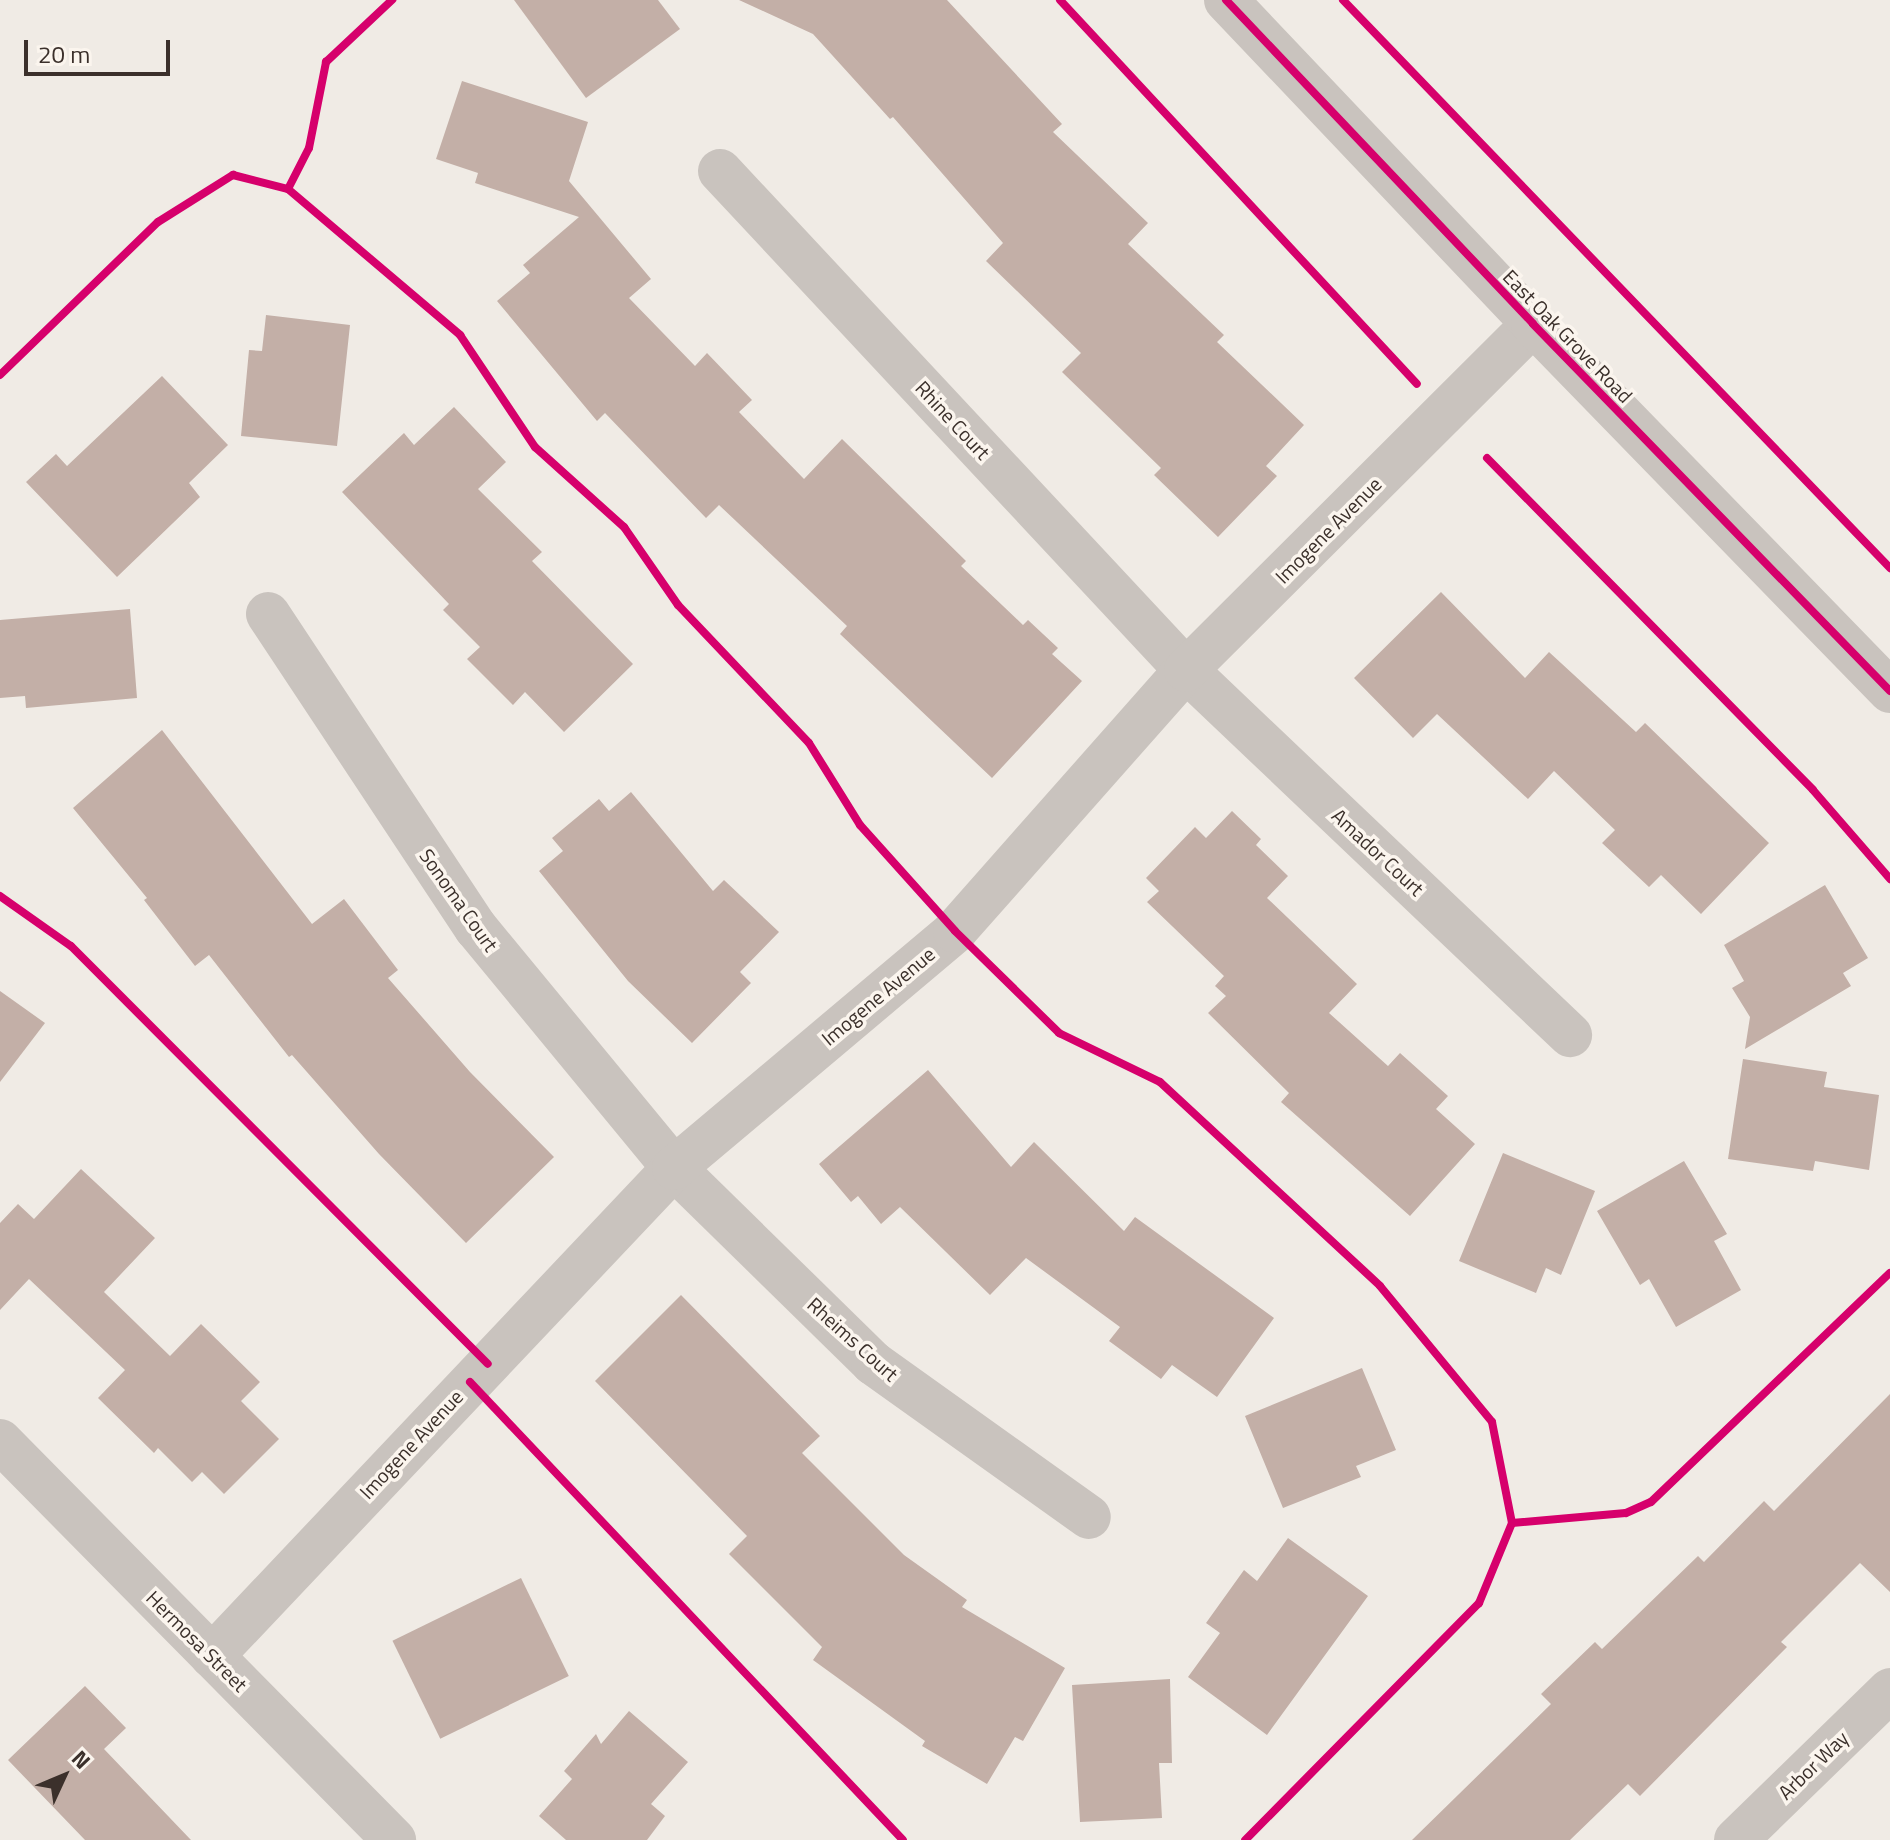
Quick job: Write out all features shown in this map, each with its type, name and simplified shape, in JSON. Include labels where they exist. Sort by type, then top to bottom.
[{"type":"street","name":"East Oak Grove Road","points":[[1226,0],[1533,324],[1890,691]]},
{"type":"street","name":"Rhine Court","points":[[720,171],[1186,670]]},
{"type":"street","name":"Imogene Avenue","points":[[212,1656],[674,1168],[955,931],[1186,670],[1533,324]]},
{"type":"street","name":"Sonoma Court","points":[[268,614],[476,928],[674,1168]]},
{"type":"street","name":"Amador Court","points":[[1186,670],[1570,1035]]},
{"type":"street","name":"Rheims Court","points":[[674,1168],[873,1363],[1089,1517]]},
{"type":"street","name":"Hermosa Street","points":[[0,1441],[394,1840]]},
{"type":"street","name":"Arbor Way","points":[[1736,1840],[1890,1690]]},
{"type":"building","points":[[514,0],[658,0],[680,29],[586,98]]},
{"type":"building","points":[[739,0],[947,0],[1062,124],[1053,132],[1148,223],[1128,244],[1224,335],[1217,342],[1304,425],[1266,466],[1277,476],[1218,537],[1154,475],[1161,468],[1062,372],[1081,353],[986,261],[1003,243],[893,117],[890,119],[813,34]]},
{"type":"building","points":[[462,81],[588,122],[569,181],[651,279],[629,298],[695,366],[707,353],[752,400],[739,412],[804,479],[842,439],[966,561],[961,566],[1023,625],[1028,620],[1058,648],[1052,654],[1082,681],[992,778],[840,634],[847,626],[719,505],[706,518],[605,413],[597,421],[497,301],[530,273],[523,265],[579,217],[475,183],[478,173],[436,159]]},
{"type":"building","points":[[266,315],[350,325],[337,446],[241,436],[249,350],[262,351]]},
{"type":"building","points":[[162,376],[228,445],[189,483],[200,497],[117,577],[26,482],[56,454],[67,466]]},
{"type":"building","points":[[454,407],[506,462],[478,489],[542,552],[532,561],[633,664],[564,732],[525,692],[513,705],[467,659],[480,647],[443,610],[449,604],[342,492],[404,433],[414,445]]},
{"type":"building","points":[[1441,592],[1525,678],[1549,652],[1636,732],[1645,723],[1769,843],[1701,914],[1661,875],[1649,887],[1602,843],[1615,830],[1554,771],[1528,799],[1437,714],[1413,738],[1354,678]]},
{"type":"building","points":[[130,609],[137,698],[26,708],[25,696],[0,698],[0,620]]},
{"type":"building","points":[[162,730],[312,924],[344,899],[398,970],[388,978],[470,1072],[554,1157],[466,1243],[379,1154],[292,1055],[289,1057],[209,955],[195,966],[144,900],[147,898],[73,808]]},
{"type":"building","points":[[631,792],[713,891],[724,880],[779,932],[740,972],[751,983],[692,1043],[628,981],[539,871],[563,851],[552,838],[599,799],[609,811]]},
{"type":"building","points":[[1232,811],[1261,839],[1256,845],[1288,876],[1267,898],[1357,984],[1329,1013],[1388,1066],[1400,1053],[1448,1096],[1436,1109],[1475,1144],[1410,1216],[1281,1102],[1289,1093],[1208,1013],[1226,996],[1215,986],[1224,976],[1147,902],[1159,891],[1146,878],[1195,827],[1206,838]]},
{"type":"building","points":[[1825,885],[1868,958],[1843,973],[1851,986],[1745,1049],[1750,1017],[1732,988],[1744,981],[1724,945]]},
{"type":"building","points":[[0,991],[45,1023],[0,1082]]},
{"type":"building","points":[[1743,1059],[1827,1072],[1824,1087],[1879,1095],[1869,1170],[1815,1161],[1813,1171],[1728,1159]]},
{"type":"building","points":[[928,1070],[1011,1167],[1034,1142],[1124,1231],[1135,1217],[1274,1318],[1217,1397],[1172,1365],[1161,1379],[1109,1341],[1120,1327],[1026,1258],[990,1295],[900,1207],[881,1224],[858,1196],[851,1202],[819,1164]]},
{"type":"building","points":[[1503,1153],[1595,1191],[1561,1275],[1546,1268],[1536,1293],[1459,1261]]},
{"type":"building","points":[[1684,1161],[1727,1234],[1714,1241],[1741,1290],[1676,1327],[1649,1279],[1640,1285],[1597,1211]]},
{"type":"building","points":[[81,1169],[155,1238],[104,1292],[170,1356],[201,1324],[260,1382],[241,1401],[279,1439],[224,1494],[202,1472],[192,1482],[158,1448],[154,1453],[98,1398],[125,1370],[29,1279],[0,1310],[0,1223],[18,1204],[34,1219]]},
{"type":"building","points":[[681,1295],[820,1436],[802,1453],[904,1555],[967,1600],[962,1607],[1065,1668],[1023,1741],[1015,1737],[987,1784],[922,1746],[925,1741],[813,1660],[822,1647],[729,1554],[747,1536],[595,1381]]},
{"type":"building","points":[[1362,1368],[1396,1450],[1356,1466],[1361,1477],[1283,1508],[1245,1416]]},
{"type":"building","points":[[1890,1394],[1890,1592],[1860,1563],[1781,1642],[1787,1647],[1640,1796],[1628,1784],[1570,1840],[1412,1840],[1551,1704],[1541,1694],[1595,1642],[1602,1649],[1698,1556],[1704,1562],[1764,1501],[1774,1511]]},
{"type":"building","points":[[1288,1538],[1368,1596],[1267,1735],[1188,1677],[1220,1633],[1206,1623],[1244,1570],[1257,1581]]},
{"type":"building","points":[[521,1578],[569,1676],[440,1739],[392,1641]]},
{"type":"building","points":[[1170,1679],[1172,1763],[1159,1763],[1162,1818],[1080,1822],[1072,1685]]},
{"type":"building","points":[[85,1686],[126,1728],[104,1749],[191,1840],[85,1840],[8,1760]]},
{"type":"building","points":[[629,1711],[688,1762],[651,1804],[665,1816],[647,1840],[566,1840],[539,1816],[572,1779],[564,1771],[596,1734],[601,1744]]},
{"type":"cycle path","points":[[288,189],[309,148],[326,62],[392,0]]},
{"type":"cycle path","points":[[1060,0],[1417,384]]},
{"type":"cycle path","points":[[1226,0],[1533,324],[1890,691]]},
{"type":"cycle path","points":[[1343,0],[1890,568]]},
{"type":"cycle path","points":[[0,375],[158,222],[233,175],[288,189],[460,335],[535,447],[624,527],[678,605],[809,743],[860,825],[955,931],[1059,1033],[1160,1082],[1380,1286],[1492,1422],[1512,1523],[1479,1603],[1245,1840]]},
{"type":"cycle path","points":[[1487,458],[1813,790],[1890,879]]},
{"type":"cycle path","points":[[0,896],[71,946],[488,1364]]},
{"type":"cycle path","points":[[1512,1523],[1626,1513],[1651,1502],[1890,1273]]},
{"type":"cycle path","points":[[470,1382],[903,1840]]}]
